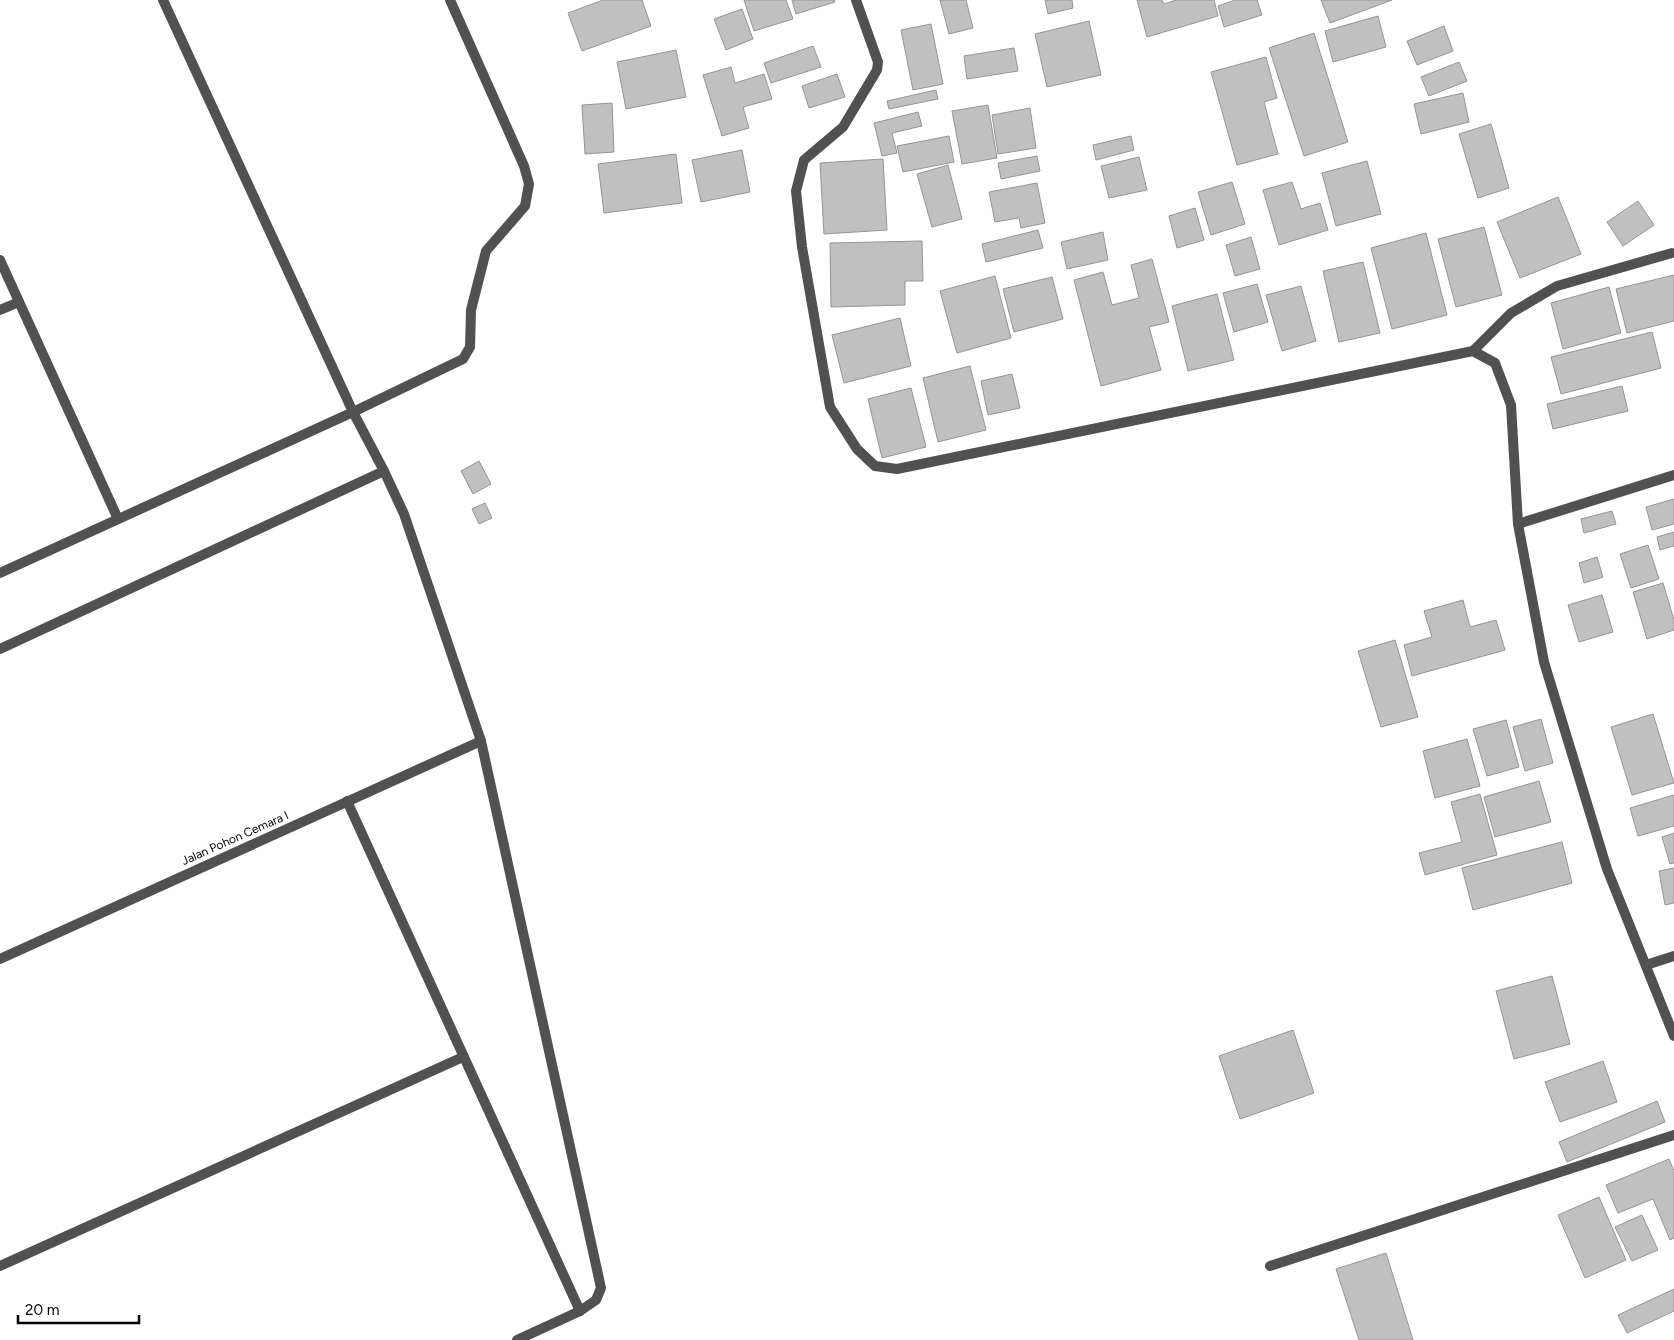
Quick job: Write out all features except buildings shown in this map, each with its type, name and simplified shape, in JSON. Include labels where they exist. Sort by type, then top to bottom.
[{"type":"street","points":[[163,0],[353,412],[404,514],[481,740],[601,1288],[596,1300],[580,1311],[517,1340]]},
{"type":"street","points":[[0,573],[353,412],[463,359],[470,347],[471,310],[486,251],[525,206],[529,184],[524,166],[450,0]]},
{"type":"street","points":[[856,0],[878,62],[877,70],[843,127],[804,160],[796,191],[802,247],[830,407],[857,449],[875,466],[897,468],[1473,351],[1512,313],[1557,286],[1672,253]]},
{"type":"street","points":[[0,260],[118,519]]},
{"type":"street","points":[[0,310],[19,302]]},
{"type":"street","points":[[1473,351],[1494,363],[1510,405],[1518,524],[1544,662],[1607,869],[1674,1036]]},
{"type":"street","points":[[0,649],[384,471]]},
{"type":"street","points":[[1518,524],[1674,475]]},
{"type":"street","name":"Jalan Pohon Cemara I","points":[[0,959],[481,740]]},
{"type":"street","points":[[347,801],[580,1311]]},
{"type":"street","points":[[1646,965],[1674,956]]},
{"type":"street","points":[[0,1266],[463,1057]]},
{"type":"street","points":[[1270,1266],[1674,1135]]}]
